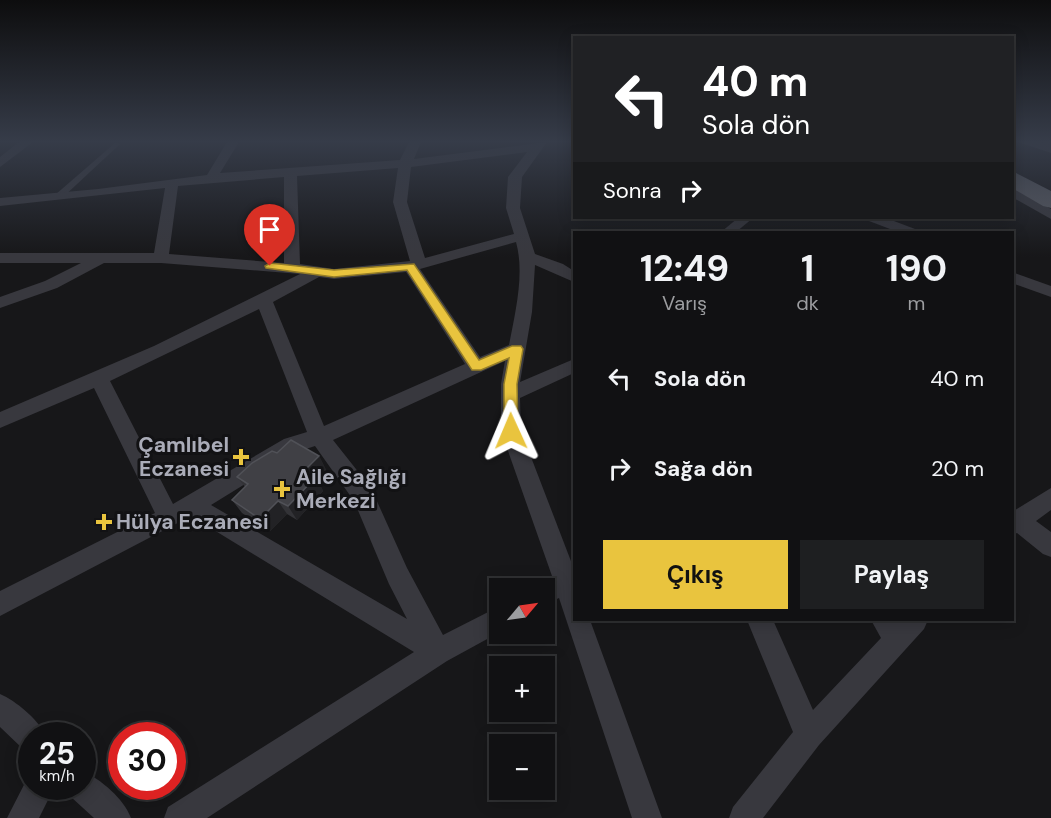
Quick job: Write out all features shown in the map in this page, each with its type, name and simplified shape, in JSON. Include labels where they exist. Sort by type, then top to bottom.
[{"type":"highway","points":[[1016,180],[1051,201]]},
{"type":"street","points":[[0,202],[197,180]]},
{"type":"street","points":[[290,180],[292,268]]},
{"type":"street","points":[[403,180],[400,202],[414,265],[477,367]]},
{"type":"street","points":[[515,180],[513,208],[528,258],[524,312],[510,394],[511,431],[573,606]]},
{"type":"street","points":[[161,258],[172,184]]},
{"type":"street","points":[[1014,192],[1051,215]]},
{"type":"street","points":[[729,231],[745,219]]},
{"type":"street","points":[[877,219],[900,227]]},
{"type":"street","points":[[0,258],[161,258],[292,268],[334,274],[414,265],[522,236]]},
{"type":"street","points":[[0,303],[26,296],[65,279],[101,258]]},
{"type":"street","points":[[528,258],[557,267],[573,276]]},
{"type":"street","points":[[0,420],[99,378],[264,301],[316,271]]},
{"type":"street","points":[[1014,280],[1051,292]]},
{"type":"street","points":[[264,301],[319,437],[363,495],[398,576],[438,652]]},
{"type":"street","points":[[0,604],[192,505],[291,445],[319,437],[516,349]]},
{"type":"street","points":[[510,394],[573,366]]},
{"type":"street","points":[[99,378],[168,517]]},
{"type":"street","points":[[1051,498],[1016,523],[1051,546]]},
{"type":"street","points":[[192,505],[438,652]]},
{"type":"street","points":[[578,621],[647,818]]},
{"type":"street","points":[[760,621],[809,735]]},
{"type":"street","points":[[179,818],[438,652],[489,624]]},
{"type":"street","points":[[744,818],[898,626]]},
{"type":"street","points":[[0,708],[18,725]]},
{"type":"street","points":[[96,799],[116,818]]},
{"type":"street","points":[[22,818],[32,800]]},
{"type":"lane","points":[[58,197],[77,180]]},
{"type":"building","points":[[291,440],[319,456],[304,471],[316,477],[288,506],[278,501],[260,519],[232,500],[248,484],[237,477],[252,463],[272,451],[277,453]]},
{"type":"place","name":"Çamlıbel Eczanesi","points":[[241,457]]},
{"type":"place","name":"Aile Sağlığı Merkezi","points":[[282,489]]},
{"type":"place","name":"Hülya Eczanesi","points":[[104,522]]},
{"type":"route","points":[[270,266],[334,274],[400,269],[410,266],[477,367],[516,349],[510,384],[511,431]]}]
